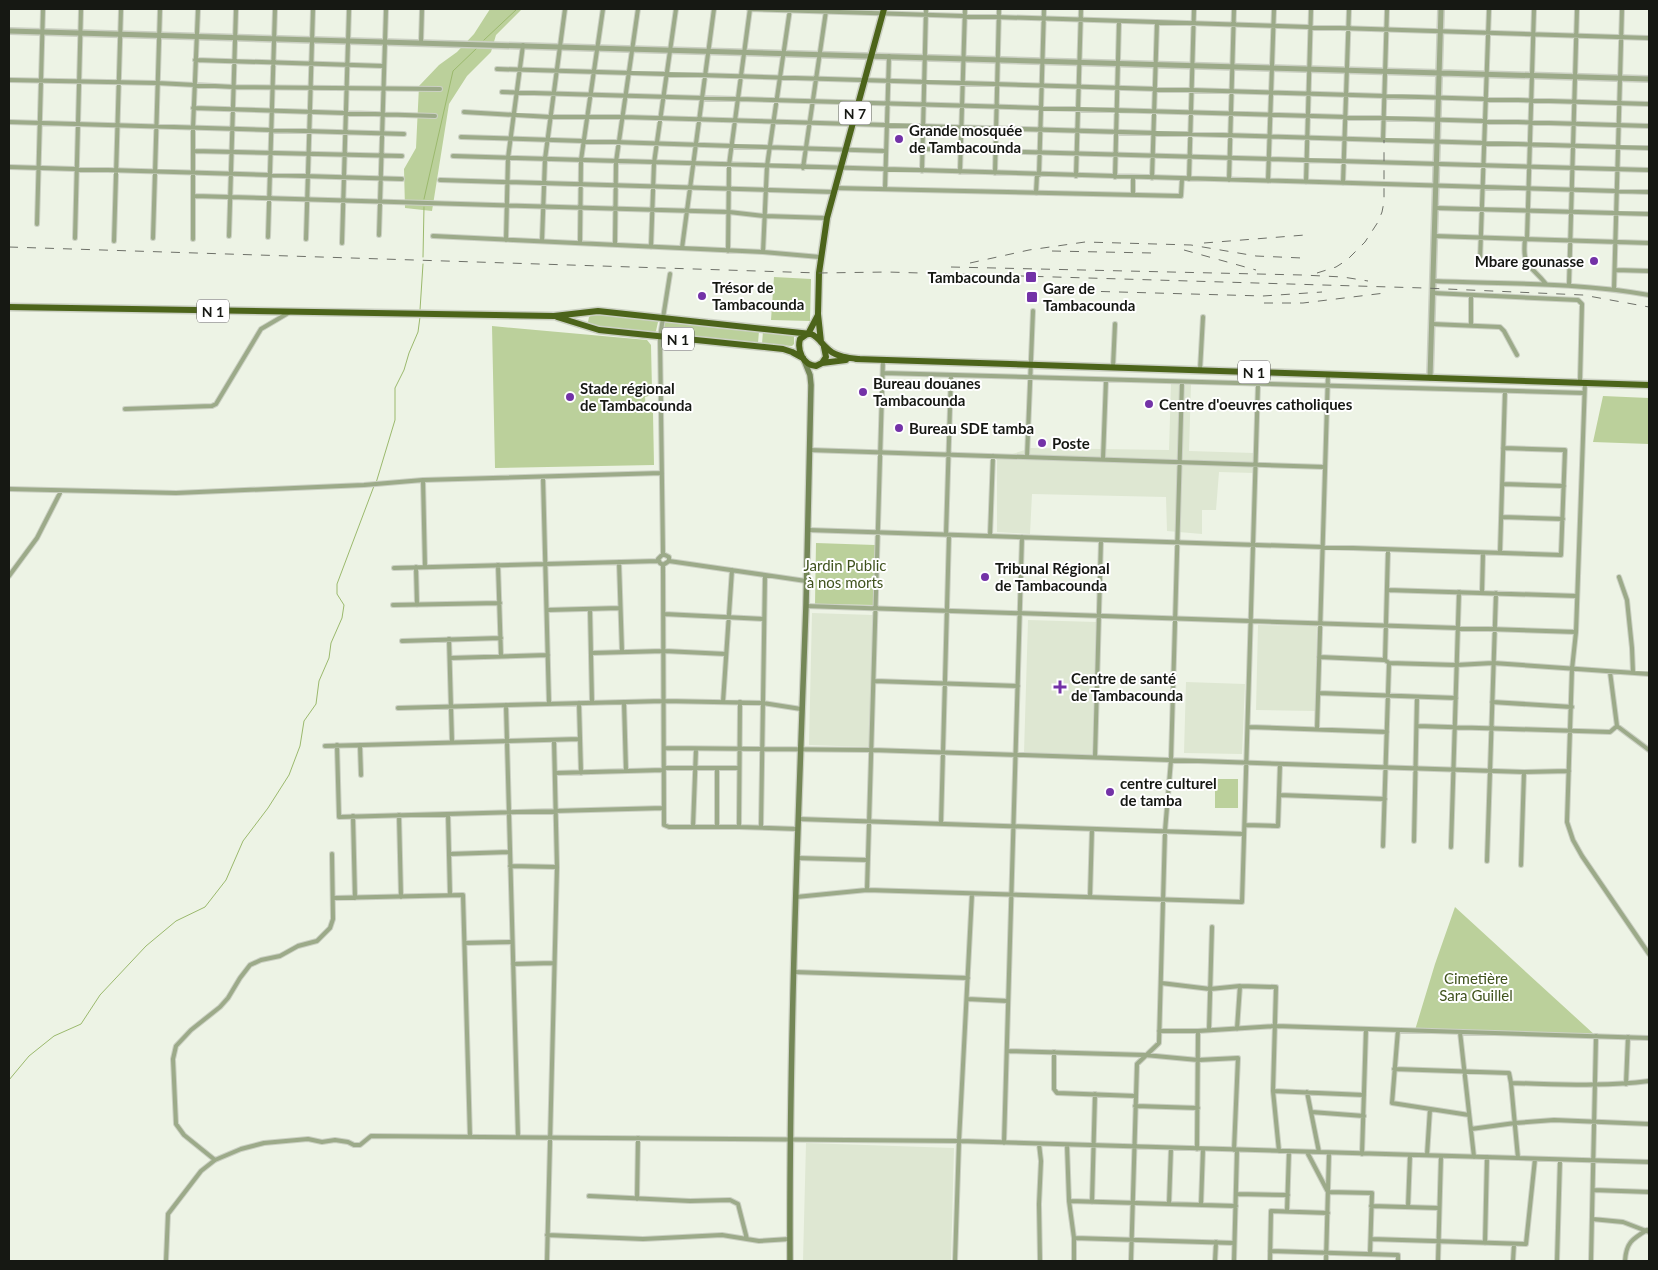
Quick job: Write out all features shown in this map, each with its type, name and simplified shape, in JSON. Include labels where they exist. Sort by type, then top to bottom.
[{"type":"highway","name":"N 7","points":[[822,343],[818,314],[820,257],[827,218],[884,11]]},
{"type":"highway","name":"N 1","points":[[9,307],[554,316],[593,311],[808,334]]},
{"type":"highway","name":"N 7","points":[[808,334],[818,314]]},
{"type":"highway","name":"N 1","points":[[554,316],[592,329],[784,349],[804,359]]},
{"type":"highway","points":[[808,334],[815,335],[822,343],[826,353],[821,364],[809,365],[804,359],[799,342],[802,337],[808,334]]},
{"type":"highway","name":"N 1","points":[[822,343],[829,351],[836,355],[859,359]]},
{"type":"highway","name":"N 1","points":[[821,364],[837,360],[859,359],[1649,385]]},
{"type":"main road","points":[[790,1261],[790,1139],[797,829],[808,530],[810,375],[804,359]]},
{"type":"main road","points":[[810,385],[815,370],[821,364]]},
{"type":"street","points":[[37,224],[43,9]]},
{"type":"street","points":[[75,238],[81,9]]},
{"type":"street","points":[[114,241],[121,9]]},
{"type":"street","points":[[153,238],[160,9]]},
{"type":"street","points":[[193,239],[194,196],[192,173],[198,9]]},
{"type":"street","points":[[230,236],[236,9]]},
{"type":"street","points":[[268,237],[275,9]]},
{"type":"street","points":[[306,239],[313,9]]},
{"type":"street","points":[[342,243],[349,9]]},
{"type":"street","points":[[379,235],[386,9]]},
{"type":"street","points":[[421,43],[422,9]]},
{"type":"street","points":[[542,242],[545,159],[565,9]]},
{"type":"street","points":[[580,243],[581,160],[603,9]]},
{"type":"street","points":[[615,245],[616,162],[638,9]]},
{"type":"street","points":[[652,247],[656,143],[676,9]]},
{"type":"street","points":[[682,248],[714,9]]},
{"type":"street","points":[[728,251],[730,165],[750,9],[884,11],[965,16],[1649,38]]},
{"type":"street","points":[[763,252],[767,166],[790,9]]},
{"type":"street","points":[[922,171],[926,9]]},
{"type":"street","points":[[960,172],[965,9]]},
{"type":"street","points":[[994,173],[1000,9]]},
{"type":"street","points":[[1036,193],[1040,153],[1044,9]]},
{"type":"street","points":[[1076,176],[1080,9]]},
{"type":"street","points":[[1189,179],[1194,9]]},
{"type":"street","points":[[1229,180],[1234,9]]},
{"type":"street","points":[[1268,181],[1274,9]]},
{"type":"street","points":[[1306,182],[1311,9]]},
{"type":"street","points":[[1343,183],[1349,9]]},
{"type":"street","points":[[1383,140],[1387,9]]},
{"type":"street","points":[[1430,378],[1441,9]]},
{"type":"street","points":[[1480,261],[1489,9]]},
{"type":"street","points":[[1534,9],[1528,210],[1524,253],[1528,267],[1546,284]]},
{"type":"street","points":[[1569,285],[1577,9]]},
{"type":"street","points":[[1614,288],[1622,9]]},
{"type":"street","points":[[803,168],[826,10]]},
{"type":"street","points":[[1115,177],[1119,20]]},
{"type":"street","points":[[1152,178],[1157,22]]},
{"type":"street","points":[[9,31],[1649,79]]},
{"type":"street","points":[[506,240],[508,158],[523,46]]},
{"type":"street","points":[[885,189],[889,56]]},
{"type":"street","points":[[195,60],[384,66]]},
{"type":"street","points":[[497,69],[1649,104]]},
{"type":"street","points":[[9,80],[157,83],[234,87],[440,89]]},
{"type":"street","points":[[502,92],[1649,126]]},
{"type":"street","points":[[194,108],[435,116]]},
{"type":"street","points":[[464,112],[514,116],[810,122],[1649,148]]},
{"type":"street","points":[[9,122],[404,134]]},
{"type":"street","points":[[461,137],[886,151]]},
{"type":"street","points":[[922,150],[1649,170]]},
{"type":"street","points":[[193,151],[402,156]]},
{"type":"street","points":[[453,156],[1649,192]]},
{"type":"street","points":[[9,167],[402,179]]},
{"type":"street","points":[[1133,177],[1133,195]]},
{"type":"street","points":[[440,180],[765,190],[885,189],[1181,196],[1182,179]]},
{"type":"street","points":[[194,196],[687,210],[764,216],[827,218]]},
{"type":"street","points":[[1435,208],[1649,214]]},
{"type":"street","points":[[433,236],[763,252],[820,257]]},
{"type":"street","points":[[1434,236],[1649,243]]},
{"type":"street","points":[[1614,270],[1649,271]]},
{"type":"street","points":[[659,561],[659,557],[663,554],[660,337],[670,274]]},
{"type":"street","points":[[1433,281],[1569,285],[1614,288],[1649,295]]},
{"type":"street","points":[[1432,293],[1578,300],[1582,304],[1582,382],[1584,394],[1567,822],[1573,840],[1649,954]]},
{"type":"street","points":[[1471,325],[1472,295]]},
{"type":"street","points":[[1027,457],[1033,311]]},
{"type":"street","points":[[125,409],[212,406],[216,404],[261,329],[290,312]]},
{"type":"street","points":[[1200,370],[1202,317]]},
{"type":"street","points":[[1113,367],[1115,324]]},
{"type":"street","points":[[1432,324],[1493,326],[1502,329],[1516,355]]},
{"type":"street","points":[[868,890],[884,360]]},
{"type":"street","points":[[883,373],[1584,394]]},
{"type":"street","points":[[1317,730],[1328,374]]},
{"type":"street","points":[[941,824],[951,375]]},
{"type":"street","points":[[1103,459],[1106,380]]},
{"type":"street","points":[[1131,1261],[1137,1064],[1159,1043],[1163,899],[1171,760],[1182,382]]},
{"type":"street","points":[[796,897],[868,890],[1242,902],[1258,384]]},
{"type":"street","points":[[1500,553],[1505,391]]},
{"type":"street","points":[[808,530],[1562,556],[1565,450],[1503,448]]},
{"type":"street","points":[[809,450],[1326,466]]},
{"type":"street","points":[[990,536],[993,456]]},
{"type":"street","points":[[9,489],[176,493],[364,485],[423,480],[662,474]]},
{"type":"street","points":[[543,477],[549,704]]},
{"type":"street","points":[[423,480],[425,567]]},
{"type":"street","points":[[1502,484],[1564,486]]},
{"type":"street","points":[[9,576],[37,538],[61,491]]},
{"type":"street","points":[[1501,517],[1563,519]]},
{"type":"street","points":[[1004,1143],[1022,538]]},
{"type":"street","points":[[1095,757],[1102,540]]},
{"type":"street","points":[[1385,660],[1388,550]]},
{"type":"street","points":[[1482,593],[1483,553]]},
{"type":"street","points":[[663,554],[666,555],[669,561]]},
{"type":"street","points":[[394,568],[659,561],[663,565],[664,614],[664,825],[797,829]]},
{"type":"street","points":[[663,565],[669,561],[806,581]]},
{"type":"street","points":[[619,562],[622,652]]},
{"type":"street","points":[[498,565],[501,656]]},
{"type":"street","points":[[416,567],[417,605]]},
{"type":"street","points":[[723,702],[732,570]]},
{"type":"street","points":[[760,827],[765,575]]},
{"type":"street","points":[[1619,577],[1627,600],[1633,673]]},
{"type":"street","points":[[1387,590],[1577,596]]},
{"type":"street","points":[[1451,847],[1459,592]]},
{"type":"street","points":[[1487,861],[1496,593]]},
{"type":"street","points":[[393,605],[500,603]]},
{"type":"street","points":[[806,606],[1576,632]]},
{"type":"street","points":[[546,610],[620,608]]},
{"type":"street","points":[[590,609],[592,702]]},
{"type":"street","points":[[664,614],[764,619]]},
{"type":"street","points":[[402,640],[501,638]]},
{"type":"street","points":[[449,639],[452,742]]},
{"type":"street","points":[[591,653],[664,650],[726,654]]},
{"type":"street","points":[[450,658],[548,655]]},
{"type":"street","points":[[1320,658],[1456,665],[1493,663],[1649,674]]},
{"type":"street","points":[[1383,846],[1389,663]]},
{"type":"street","points":[[1610,672],[1618,726],[1649,750]]},
{"type":"street","points":[[874,681],[1018,686]]},
{"type":"street","points":[[1318,693],[1456,698]]},
{"type":"street","points":[[1414,841],[1418,697]]},
{"type":"street","points":[[398,708],[664,701],[763,703],[801,709]]},
{"type":"street","points":[[624,702],[626,771]]},
{"type":"street","points":[[738,827],[740,702]]},
{"type":"street","points":[[1492,702],[1572,707]]},
{"type":"street","points":[[580,703],[581,773]]},
{"type":"street","points":[[506,705],[518,1137]]},
{"type":"street","points":[[1416,726],[1610,732],[1618,726]]},
{"type":"street","points":[[1248,727],[1387,732]]},
{"type":"street","points":[[324,746],[580,739]]},
{"type":"street","points":[[546,1261],[557,867],[554,740]]},
{"type":"street","points":[[336,745],[339,817],[664,808]]},
{"type":"street","points":[[360,745],[361,775]]},
{"type":"street","points":[[664,748],[872,750],[1524,772],[1569,771]]},
{"type":"street","points":[[693,826],[696,749]]},
{"type":"street","points":[[1245,825],[1278,826],[1280,764]]},
{"type":"street","points":[[717,768],[717,827]]},
{"type":"street","points":[[555,773],[739,768]]},
{"type":"street","points":[[1520,865],[1524,772]]},
{"type":"street","points":[[1280,795],[1385,798]]},
{"type":"street","points":[[448,814],[450,895]]},
{"type":"street","points":[[399,815],[401,896]]},
{"type":"street","points":[[353,816],[355,898]]},
{"type":"street","points":[[798,819],[1244,834]]},
{"type":"street","points":[[1090,897],[1092,829]]},
{"type":"street","points":[[449,854],[510,852]]},
{"type":"street","points":[[215,1160],[184,1135],[176,1124],[173,1059],[176,1046],[191,1030],[220,1007],[250,965],[261,960],[280,956],[298,946],[317,941],[330,928],[334,919],[332,854]]},
{"type":"street","points":[[797,858],[868,860]]},
{"type":"street","points":[[510,866],[557,867]]},
{"type":"street","points":[[955,1261],[959,1141],[972,894]]},
{"type":"street","points":[[333,898],[463,895],[470,1137]]},
{"type":"street","points":[[1209,1030],[1212,927]]},
{"type":"street","points":[[465,943],[512,942]]},
{"type":"street","points":[[513,964],[554,963]]},
{"type":"street","points":[[794,972],[968,978]]},
{"type":"street","points":[[1161,983],[1210,989],[1240,986],[1276,987],[1273,1091],[1279,1151]]},
{"type":"street","points":[[1238,1029],[1240,986]]},
{"type":"street","points":[[967,999],[1008,1001]]},
{"type":"street","points":[[1159,1031],[1198,1031],[1275,1026],[1649,1038]]},
{"type":"street","points":[[1362,1154],[1366,1029]]},
{"type":"street","points":[[1398,1030],[1392,1103],[1469,1115]]},
{"type":"street","points":[[1197,1148],[1198,1031]]},
{"type":"street","points":[[1460,1032],[1474,1157]]},
{"type":"street","points":[[1591,1261],[1596,1036]]},
{"type":"street","points":[[1626,1084],[1628,1037]]},
{"type":"street","points":[[1007,1051],[1145,1055],[1198,1060],[1238,1058],[1234,1261]]},
{"type":"street","points":[[1054,1052],[1054,1089],[1057,1093],[1136,1096]]},
{"type":"street","points":[[1394,1069],[1509,1073],[1518,1158]]},
{"type":"street","points":[[1511,1083],[1595,1085],[1649,1081]]},
{"type":"street","points":[[1273,1091],[1364,1096]]},
{"type":"street","points":[[1307,1092],[1319,1152]]},
{"type":"street","points":[[1092,1202],[1095,1094]]},
{"type":"street","points":[[1136,1106],[1198,1108]]},
{"type":"street","points":[[1427,1156],[1430,1109]]},
{"type":"street","points":[[1311,1112],[1364,1116]]},
{"type":"street","points":[[1471,1129],[1554,1120],[1649,1124]]},
{"type":"street","points":[[166,1261],[168,1214],[201,1171],[215,1160],[241,1149],[264,1143],[308,1139],[322,1142],[335,1140],[354,1145],[360,1145],[371,1136],[959,1141],[1649,1162]]},
{"type":"street","points":[[637,1199],[638,1138]]},
{"type":"street","points":[[1039,1144],[1041,1161],[1039,1204],[1040,1261]]},
{"type":"street","points":[[1067,1144],[1074,1261]]},
{"type":"street","points":[[1169,1204],[1170,1148]]},
{"type":"street","points":[[1201,1205],[1202,1149]]},
{"type":"street","points":[[1287,1211],[1289,1151]]},
{"type":"street","points":[[1307,1152],[1328,1192]]},
{"type":"street","points":[[1326,1261],[1330,1152]]},
{"type":"street","points":[[1408,1207],[1410,1155]]},
{"type":"street","points":[[1438,1261],[1441,1156]]},
{"type":"street","points":[[1485,1243],[1487,1157]]},
{"type":"street","points":[[1370,1240],[1526,1244],[1535,1159]]},
{"type":"street","points":[[1557,1261],[1560,1160]]},
{"type":"street","points":[[1593,1190],[1649,1192]]},
{"type":"street","points":[[1328,1192],[1372,1193],[1370,1254]]},
{"type":"street","points":[[1236,1194],[1288,1195]]},
{"type":"street","points":[[589,1196],[690,1201],[730,1200],[738,1204],[747,1239]]},
{"type":"street","points":[[1069,1201],[1236,1206]]},
{"type":"street","points":[[1372,1206],[1439,1208]]},
{"type":"street","points":[[1270,1261],[1271,1211],[1328,1212]]},
{"type":"street","points":[[1592,1219],[1623,1222],[1648,1231]]},
{"type":"street","points":[[1625,1261],[1626,1250],[1631,1240],[1648,1231]]},
{"type":"street","points":[[547,1235],[643,1238],[722,1236],[759,1241],[790,1239]]},
{"type":"street","points":[[1074,1238],[1234,1243]]},
{"type":"street","points":[[1215,1261],[1216,1242]]},
{"type":"street","points":[[1513,1261],[1514,1244]]},
{"type":"street","points":[[1270,1251],[1398,1255],[1398,1261]]},
{"type":"shaded area","points":[[1171,384],[1191,384],[1189,451],[1254,453],[1254,473],[1219,472],[1216,510],[1202,510],[1202,534],[1167,531],[1166,497],[1032,494],[1030,534],[997,532],[997,459],[1031,448],[1169,450]]},
{"type":"shaded area","points":[[812,613],[873,615],[869,747],[809,745]]},
{"type":"shaded area","name":"Centre de santé de Tambacounda","points":[[1028,620],[1096,622],[1092,755],[1024,753]]},
{"type":"shaded area","points":[[1258,625],[1317,626],[1315,711],[1256,710]]},
{"type":"shaded area","points":[[1186,682],[1245,684],[1242,754],[1184,753]]},
{"type":"shaded area","points":[[806,1143],[954,1148],[951,1261],[803,1261]]},
{"type":"green space","points":[[490,9],[522,9],[496,35],[491,52],[467,76],[449,104],[432,211],[405,208],[404,169],[416,148],[419,86],[439,65],[457,52],[474,34]]},
{"type":"green space","points":[[774,277],[811,279],[810,321],[771,320]]},
{"type":"green space","points":[[595,313],[656,320],[658,322],[656,331],[653,334],[595,328],[588,322],[589,317]]},
{"type":"green space","points":[[665,321],[759,331],[758,343],[661,334]]},
{"type":"green space","name":"Stade régional de Tambacounda","points":[[492,326],[647,340],[651,345],[652,395],[645,397],[646,410],[653,413],[654,465],[495,468]]},
{"type":"green space","points":[[763,331],[792,334],[794,336],[794,344],[792,346],[762,344]]},
{"type":"green space","points":[[1603,396],[1649,398],[1649,444],[1593,442]]},
{"type":"green space","name":"Jardin Public à nos morts","points":[[816,543],[875,545],[874,605],[815,604]]},
{"type":"green space","points":[[1215,779],[1238,779],[1238,808],[1215,808]]},
{"type":"green space","name":"Cimetière Sara Guillel","points":[[1455,907],[1596,1036],[1415,1030]]},
{"type":"waterway","points":[[484,40],[517,9]]},
{"type":"waterway","points":[[424,199],[453,71],[477,48]]},
{"type":"waterway","points":[[423,257],[424,207]]},
{"type":"waterway","points":[[420,310],[423,264]]},
{"type":"waterway","points":[[376,483],[395,420],[395,388],[418,332],[420,317]]},
{"type":"waterway","points":[[9,1080],[29,1056],[54,1036],[81,1024],[100,995],[146,946],[176,921],[205,907],[226,880],[243,841],[268,808],[289,775],[300,746],[304,721],[316,704],[319,681],[329,658],[331,643],[342,618],[344,605],[337,594],[337,584],[374,486]]},
{"type":"railway","points":[[1317,273],[1336,267],[1347,260],[1365,242],[1378,222],[1384,202],[1384,140]]},
{"type":"railway","points":[[1204,243],[1305,235]]},
{"type":"railway","points":[[970,263],[1029,250],[1085,242],[1191,245],[1256,256],[1302,258]]},
{"type":"railway","points":[[9,247],[819,273],[887,272],[1424,288],[1583,295],[1649,307]]},
{"type":"railway","points":[[1184,250],[1256,270]]},
{"type":"railway","points":[[1052,251],[1152,253]]},
{"type":"railway","points":[[951,267],[1302,275],[1343,277],[1368,281]]},
{"type":"railway","points":[[1083,291],[1263,296],[1322,292]]},
{"type":"railway","points":[[1264,303],[1303,303],[1385,293]]},
{"type":"place","name":"Grande mosquée de Tambacounda","points":[[899,139]]},
{"type":"place","name":"Mbare gounasse","points":[[1594,261]]},
{"type":"place","name":"Tambacounda","points":[[1031,277]]},
{"type":"place","name":"Trésor de Tambacounda","points":[[702,296]]},
{"type":"place","name":"Gare de Tambacounda","points":[[1032,297]]},
{"type":"place","name":"Bureau douanes Tambacounda","points":[[863,392]]},
{"type":"place","name":"Stade régional de Tambacounda","points":[[570,397]]},
{"type":"place","name":"Centre d'oeuvres catholiques","points":[[1149,404]]},
{"type":"place","name":"Bureau SDE tamba","points":[[899,428]]},
{"type":"place","name":"Poste","points":[[1042,443]]},
{"type":"place","name":"Tribunal Régional de Tambacounda","points":[[985,577]]},
{"type":"place","name":"Centre de santé de Tambacounda","points":[[1060,687]]},
{"type":"place","name":"centre culturel de tamba","points":[[1110,792]]}]
